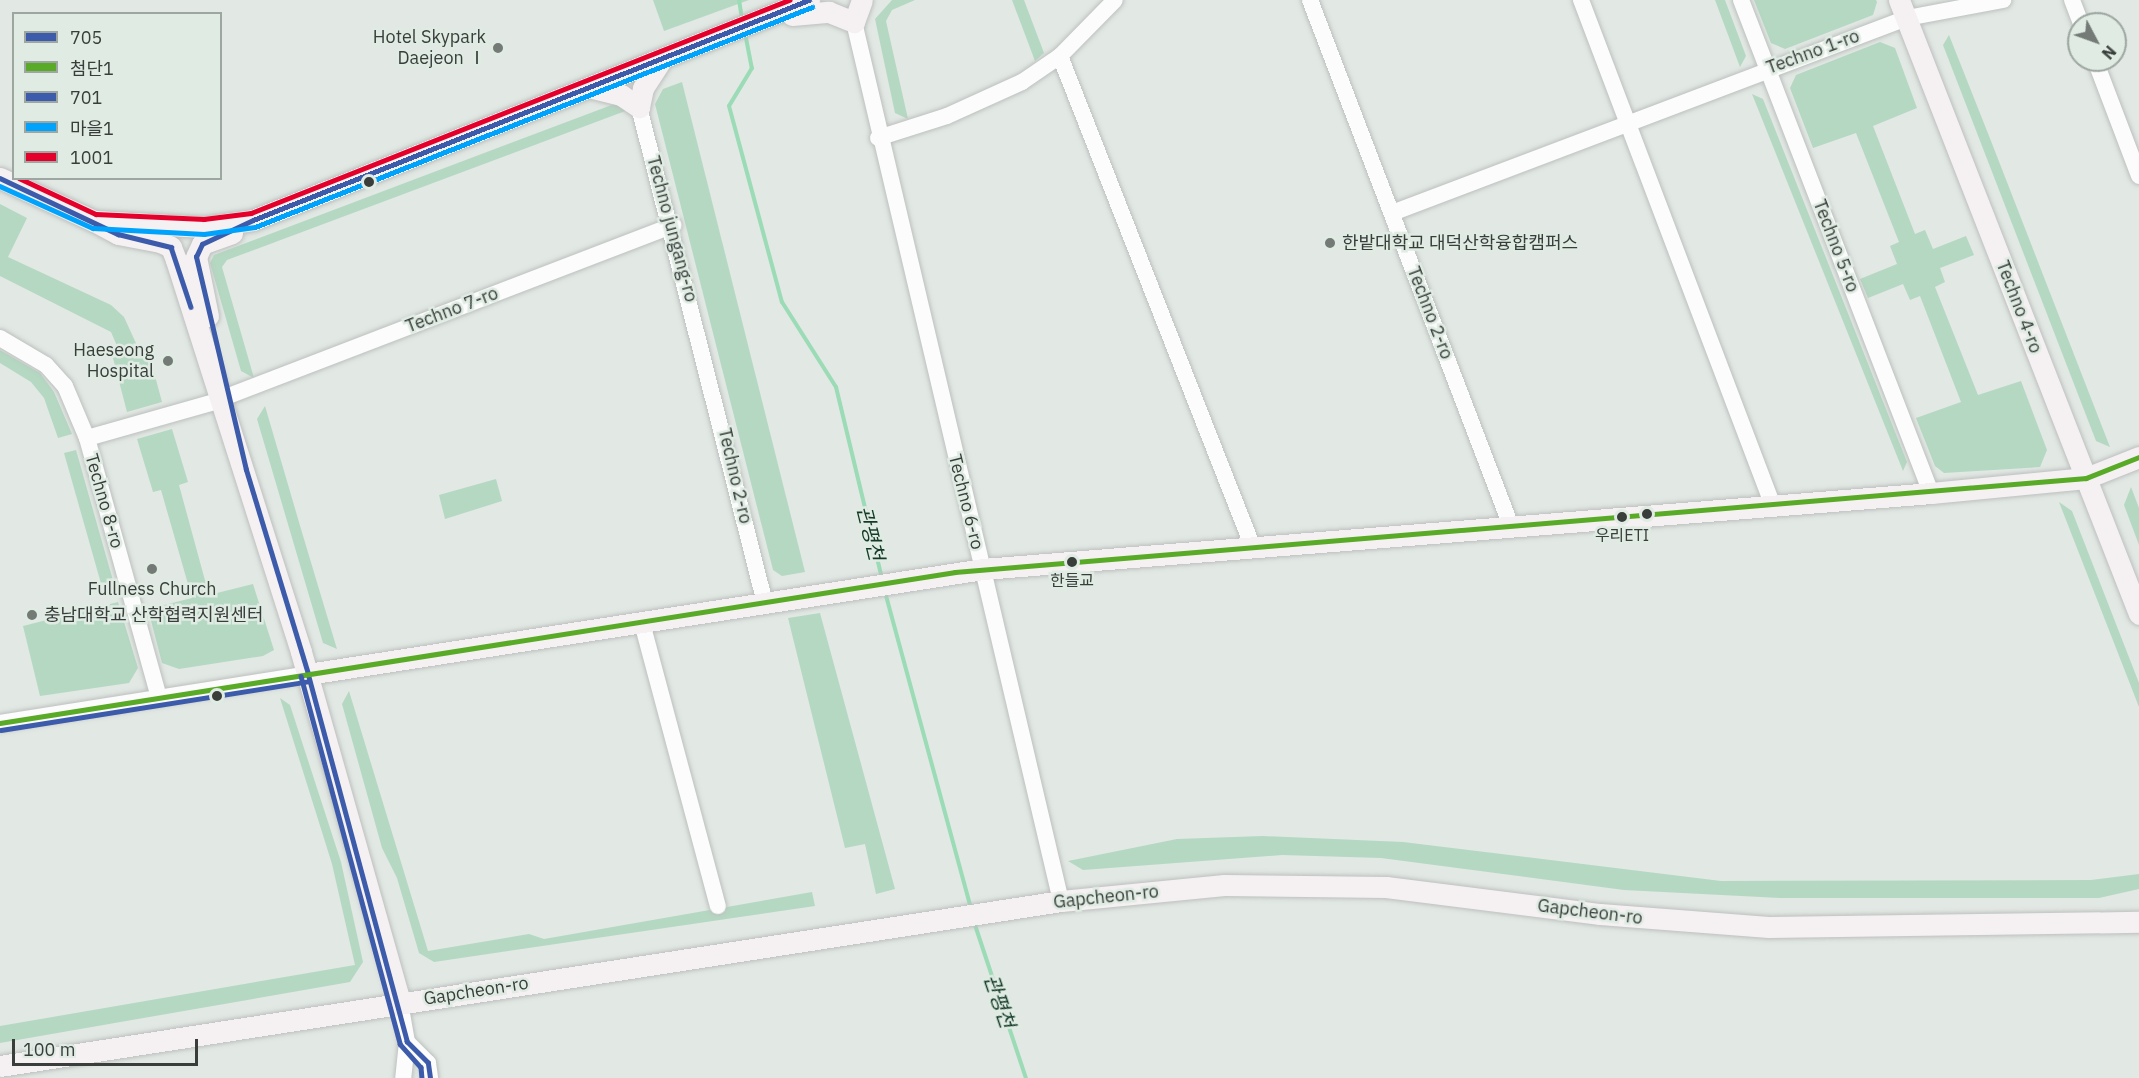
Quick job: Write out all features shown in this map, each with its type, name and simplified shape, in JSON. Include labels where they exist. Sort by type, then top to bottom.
[{"type":"main road","points":[[400,1002],[308,674],[226,398],[196,257],[202,244],[253,220],[668,59],[809,0]]},
{"type":"main road","points":[[776,13],[829,12],[854,22],[862,0]]},
{"type":"main road","name":"Techno 4-ro","points":[[1903,9],[2139,614]]},
{"type":"main road","points":[[593,88],[621,95],[639,107],[643,88],[668,59]]},
{"type":"main road","points":[[0,178],[118,234],[171,247],[226,398]]},
{"type":"main road","points":[[94,221],[204,227],[253,220]]},
{"type":"main road","points":[[308,674],[955,572],[1252,545],[1773,506],[2086,478],[2139,457]]},
{"type":"main road","name":"Gapcheon-ro","points":[[0,1066],[1052,902],[1289,883],[1386,887],[1612,916],[1769,927],[2139,922]]},
{"type":"street","points":[[878,138],[982,102],[1060,56],[1115,0]]},
{"type":"street","name":"Techno 2-ro","points":[[1310,0],[1511,526]]},
{"type":"street","points":[[1581,0],[1773,506]]},
{"type":"street","name":"Techno 5-ro","points":[[1741,0],[1930,493]]},
{"type":"street","name":"Techno 1-ro","points":[[1392,213],[1767,67],[1903,9],[2003,0]]},
{"type":"street","name":"Techno 6-ro","points":[[854,22],[878,138],[983,569],[1052,902]]},
{"type":"street","points":[[1060,56],[1252,545]]},
{"type":"street","points":[[2100,72],[2139,176]]},
{"type":"street","name":"Techno jungang-ro","points":[[639,107],[673,225],[705,350]]},
{"type":"street","name":"Techno 7-ro","points":[[87,438],[226,398],[673,225]]},
{"type":"street","name":"Techno 8-ro","points":[[0,338],[46,365],[65,386],[87,438],[159,698]]},
{"type":"street","name":"Techno 2-ro","points":[[705,350],[765,603]]},
{"type":"street","points":[[642,622],[718,906]]},
{"type":"street","points":[[0,723],[308,674]]},
{"type":"street","points":[[400,1002],[407,1042],[402,1072]]},
{"type":"street","points":[[407,1042],[429,1070]]},
{"type":"green space","points":[[653,0],[749,0],[664,31]]},
{"type":"green space","points":[[892,0],[915,0],[892,10],[886,21],[908,119],[895,113],[875,19]]},
{"type":"green space","points":[[1012,0],[1024,0],[1044,53],[1035,61]]},
{"type":"green space","points":[[1715,0],[1725,0],[1746,56],[1740,67]]},
{"type":"green space","points":[[1754,0],[1876,0],[1877,2],[1873,15],[1785,49],[1771,43]]},
{"type":"green space","points":[[1949,35],[2110,447],[2096,441],[1943,45]]},
{"type":"green space","points":[[1880,42],[1895,48],[1917,108],[1873,126],[1915,234],[1925,230],[1933,249],[1966,236],[1974,255],[1940,268],[1945,282],[1935,287],[1978,395],[2021,381],[2047,450],[2040,467],[1944,473],[1935,466],[1916,418],[1961,402],[1920,296],[1910,300],[1903,284],[1868,298],[1860,279],[1897,264],[1890,246],[1899,242],[1856,133],[1813,148],[1790,88],[1796,75]]},
{"type":"green space","points":[[682,82],[805,572],[782,576],[773,570],[655,104],[663,89]]},
{"type":"green space","points":[[1752,94],[1763,99],[1907,462],[1903,471]]},
{"type":"green space","points":[[617,103],[628,110],[227,260],[222,267],[254,378],[241,371],[210,263],[214,255]]},
{"type":"green space","points":[[0,204],[27,218],[8,257],[111,305],[124,317],[140,352],[148,350],[162,402],[127,412],[113,358],[121,355],[111,332],[0,276]]},
{"type":"green space","points":[[0,350],[40,373],[54,392],[72,434],[58,438],[44,398],[31,382],[0,363]]},
{"type":"green space","points":[[265,406],[337,649],[323,643],[257,419]]},
{"type":"green space","points":[[172,429],[188,482],[179,485],[209,595],[253,584],[274,650],[263,656],[179,669],[162,663],[148,609],[192,598],[161,490],[153,492],[137,439]]},
{"type":"green space","points":[[76,450],[114,584],[102,587],[64,453]]},
{"type":"green space","points":[[496,479],[502,501],[445,519],[439,495]]},
{"type":"green space","points":[[2131,487],[2139,508],[2139,545],[2124,505]]},
{"type":"green space","points":[[2059,502],[2072,511],[2139,683],[2139,707]]},
{"type":"green space","points":[[118,602],[138,668],[129,683],[40,696],[23,626]]},
{"type":"green space","points":[[820,613],[895,889],[876,894],[865,844],[845,848],[788,618]]},
{"type":"green space","points":[[349,691],[428,951],[529,934],[544,939],[812,892],[815,906],[434,962],[419,953],[397,878],[382,848],[342,704]]},
{"type":"green space","points":[[280,698],[290,705],[341,862],[363,962],[350,982],[0,1043],[0,1026],[355,965],[332,864]]},
{"type":"green space","points":[[1263,836],[1403,842],[1721,881],[2091,880],[2139,874],[2139,889],[2099,898],[1780,898],[1624,890],[1381,858],[1282,855],[1083,870],[1068,861],[1177,839]]},
{"type":"waterway","name":"관평천","points":[[739,0],[742,20]]},
{"type":"waterway","name":"관평천","points":[[745,33],[752,68],[729,106],[782,302],[836,387],[882,579]]},
{"type":"waterway","name":"관평천","points":[[885,592],[971,909]]},
{"type":"waterway","name":"관평천","points":[[974,922],[1026,1078]]},
{"type":"transit line","name":"1001","points":[[23,180],[96,214],[204,219],[251,213],[789,0]]},
{"type":"transit line","name":"705","points":[[430,1078],[428,1063],[407,1042],[308,674],[246,470],[196,257],[202,244],[253,220],[809,0]]},
{"type":"transit line","name":"마을1","points":[[0,186],[93,228],[204,234],[255,227],[812,7]]},
{"type":"transit line","name":"705","points":[[0,178],[118,234],[171,247],[191,307]]},
{"type":"transit line","name":"첨단1","points":[[0,723],[955,572],[2086,478],[2139,457]]},
{"type":"transit line","name":"701","points":[[301,676],[400,1044],[421,1067],[422,1078]]},
{"type":"transit line","name":"701","points":[[1,730],[309,681]]},
{"type":"place","name":"Hotel Skypark Daejeon Ⅰ","points":[[498,48]]},
{"type":"place","name":"한밭대학교 대덕산학융합캠퍼스","points":[[1330,243]]},
{"type":"place","name":"Haeseong Hospital","points":[[168,361]]},
{"type":"place","name":"우리ETI","points":[[1622,517]]},
{"type":"place","name":"한들교","points":[[1072,562]]},
{"type":"place","name":"Fullness Church","points":[[152,569]]},
{"type":"place","name":"충남대학교 산학협력지원센터","points":[[32,615]]}]
